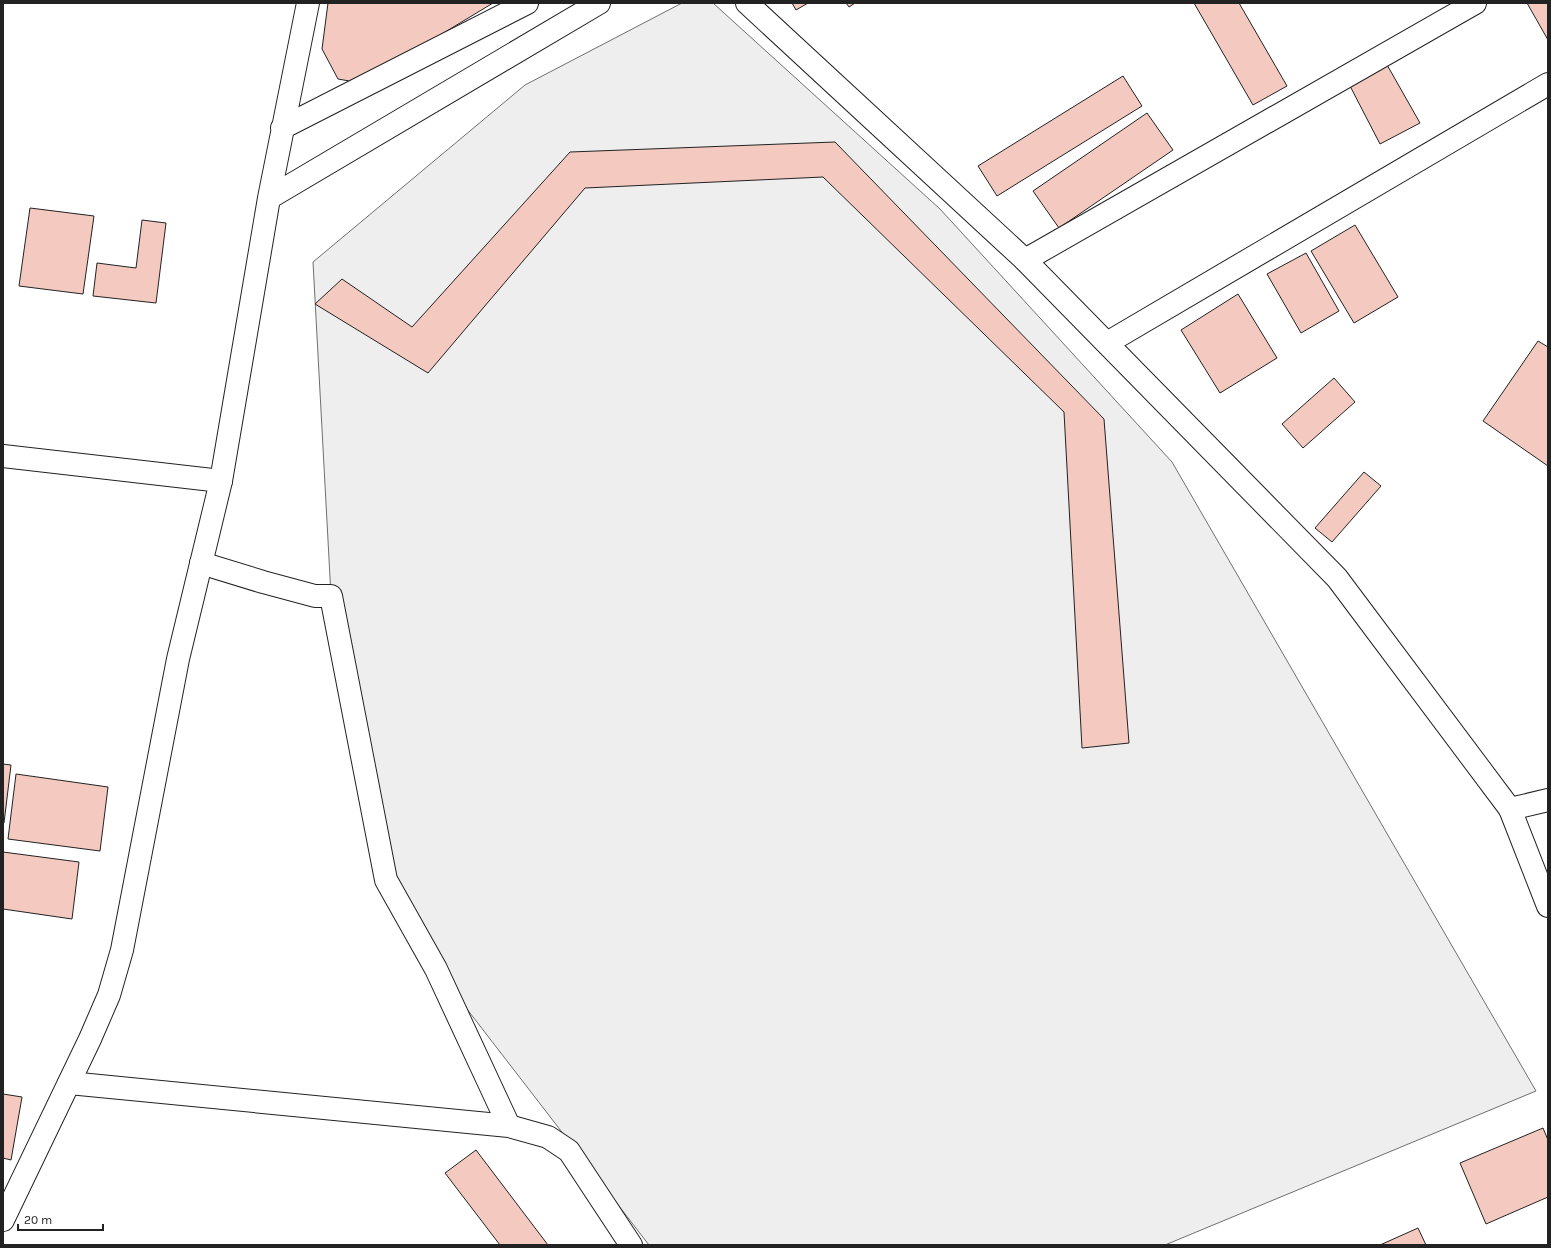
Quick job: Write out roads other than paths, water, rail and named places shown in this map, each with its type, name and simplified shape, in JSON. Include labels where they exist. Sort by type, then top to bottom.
[{"type":"street","points":[[3,1220],[90,1039],[109,995],[122,950],[178,659],[221,481],[269,198],[308,3]]},
{"type":"street","points":[[282,128],[527,3]]},
{"type":"street","points":[[269,198],[600,3]]},
{"type":"street","points":[[747,3],[1025,260],[1337,578],[1510,809],[1548,906]]},
{"type":"street","points":[[1025,260],[1475,3]]},
{"type":"street","points":[[1107,343],[1548,84]]},
{"type":"street","points":[[3,456],[221,481]]},
{"type":"street","points":[[201,563],[315,596],[331,596],[386,880],[436,969],[509,1126]]},
{"type":"street","points":[[1510,809],[1548,800]]},
{"type":"street","points":[[69,1083],[509,1126],[548,1137],[569,1151],[631,1245]]}]
